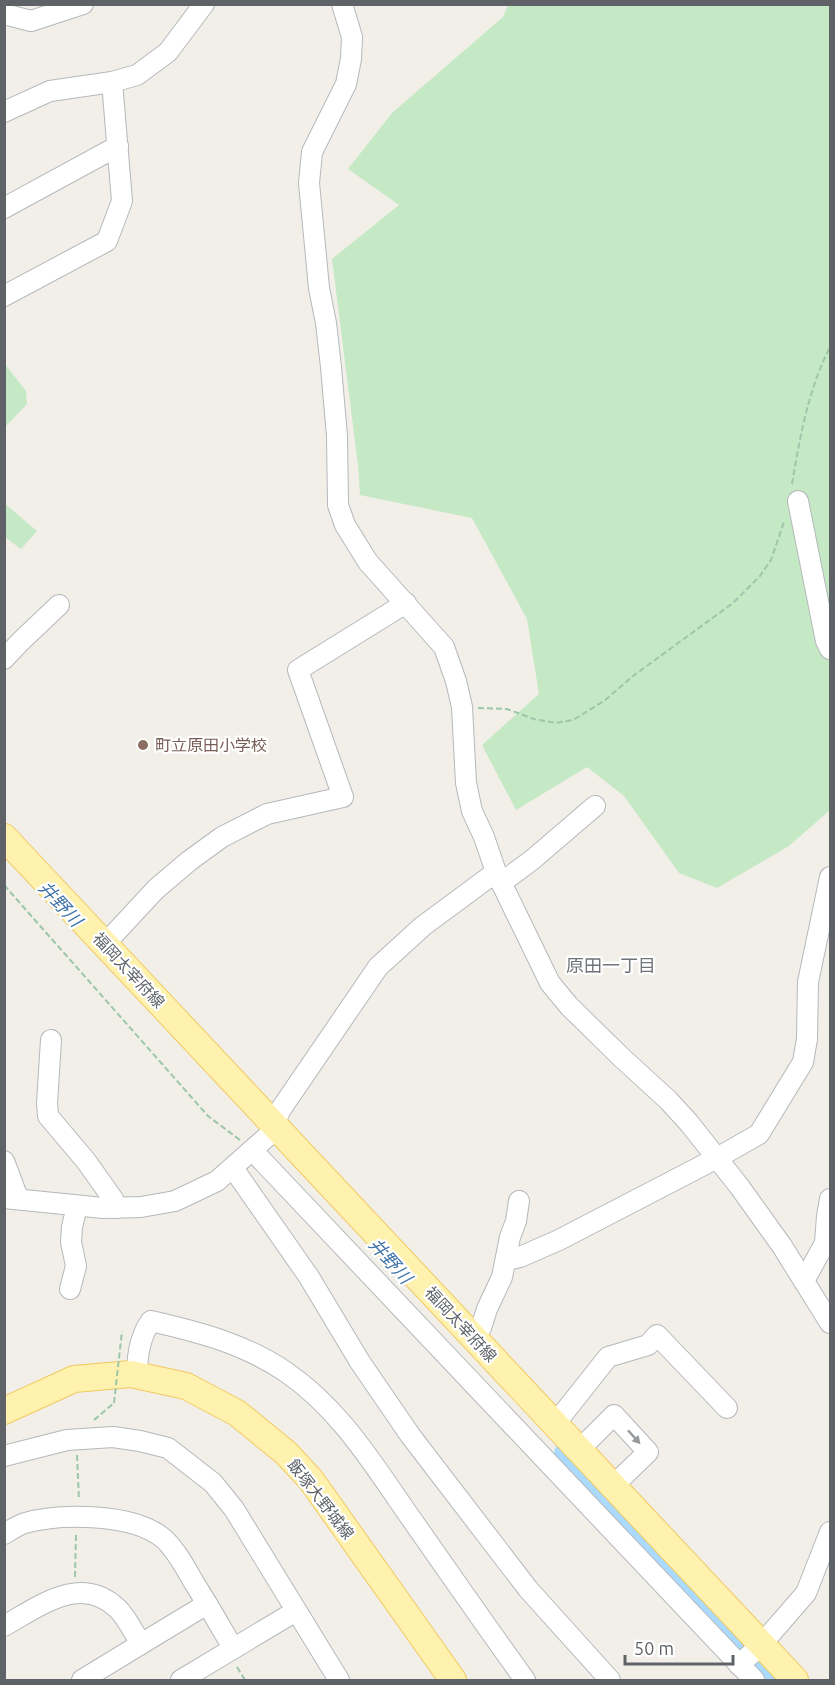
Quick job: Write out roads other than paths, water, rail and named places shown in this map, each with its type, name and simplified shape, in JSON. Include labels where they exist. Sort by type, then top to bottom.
[{"type":"main road","name":"福岡太宰府線","points":[[4,837],[472,1336],[505,1375],[613,1486],[758,1648],[795,1680]]},
{"type":"main road","name":"飯塚大野城線","points":[[4,1412],[74,1379],[136,1376],[186,1386],[237,1413],[286,1453],[311,1480],[453,1680]]},
{"type":"street","points":[[4,14],[31,21],[83,4]]},
{"type":"street","points":[[4,112],[50,91],[112,82],[136,75],[168,52],[204,4]]},
{"type":"street","points":[[342,4],[352,37],[351,59],[346,84],[312,152],[309,183],[319,288],[331,367],[337,436],[338,506],[345,525],[357,548],[368,562],[444,647],[462,707],[466,783],[472,811],[499,877],[550,983],[569,1006],[613,1050],[668,1100],[717,1158],[782,1246],[831,1323]]},
{"type":"street","points":[[4,296],[107,241],[122,201],[112,82]]},
{"type":"street","points":[[4,208],[118,146]]},
{"type":"street","points":[[794,493],[826,641],[831,649]]},
{"type":"street","points":[[105,945],[156,889],[222,837],[267,814],[343,797],[298,670],[406,603]]},
{"type":"street","points":[[11,647],[59,605]]},
{"type":"street","points":[[4,1161],[11,1198],[77,1206],[141,1207],[175,1201],[217,1181],[268,1135],[281,1109],[378,967],[423,926],[499,877],[532,860],[596,806]]},
{"type":"street","points":[[507,1260],[520,1257],[559,1240],[759,1134],[803,1062],[808,1029],[808,982],[831,877]]},
{"type":"street","points":[[51,1040],[48,1116],[86,1161],[116,1208]]},
{"type":"street","points":[[252,1150],[304,1202],[371,1277],[754,1680]]},
{"type":"street","points":[[233,1168],[309,1277],[360,1362],[410,1435],[528,1589],[610,1680]]},
{"type":"street","points":[[804,1281],[825,1243],[831,1199]]},
{"type":"street","points":[[472,1336],[481,1328],[502,1277],[519,1201]]},
{"type":"street","points":[[70,1289],[76,1266],[71,1242],[77,1206]]},
{"type":"street","points":[[136,1376],[137,1362],[146,1328],[151,1321],[201,1333],[241,1348],[286,1372],[307,1388],[346,1426],[525,1680]]},
{"type":"street","points":[[555,1424],[608,1357],[648,1345],[657,1335],[727,1408]]},
{"type":"street","points":[[484,1395],[505,1375]]},
{"type":"street","points":[[579,1450],[614,1415],[648,1452],[613,1486]]},
{"type":"street","points":[[4,1456],[57,1442],[113,1437],[168,1448],[213,1483],[252,1536],[339,1680]]},
{"type":"street","points":[[4,1534],[24,1523],[78,1518],[117,1520],[141,1526],[163,1539],[181,1560],[233,1648]]},
{"type":"street","points":[[739,1665],[758,1648],[806,1593],[831,1532]]},
{"type":"street","points":[[4,1626],[51,1599],[75,1592],[100,1596],[119,1610],[141,1644]]},
{"type":"street","points":[[82,1680],[207,1604]]},
{"type":"street","points":[[181,1680],[296,1611]]},
{"type":"waterway","name":"井野川","points":[[567,1454],[771,1680]]},
{"type":"place","name":"町立原田小学校","points":[[143,745]]},
{"type":"district","name":"原田一丁目","points":[[611,966]]}]
